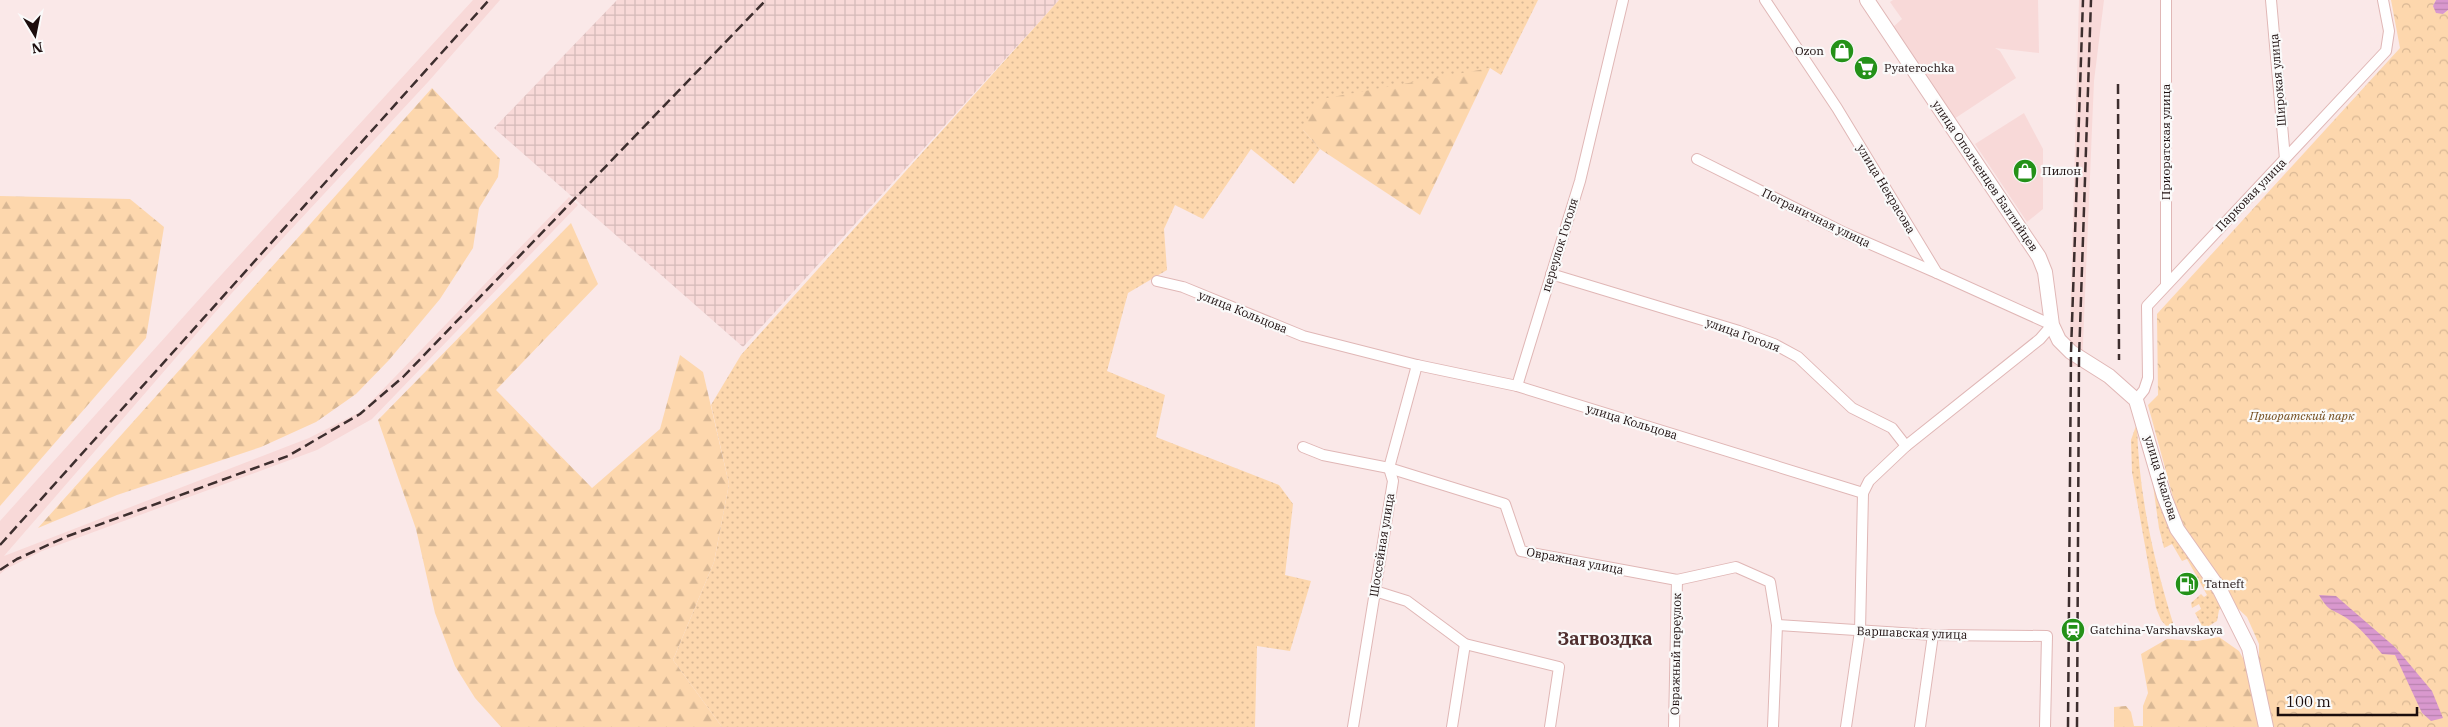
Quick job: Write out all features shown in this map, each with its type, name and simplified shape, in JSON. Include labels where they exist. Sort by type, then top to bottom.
[{"type":"main road","name":"улица Ополченцев Балтийцев","points":[[1867,0],[2039,257],[2045,272],[2052,325],[2059,340],[2079,358],[2109,376],[2136,400]]},
{"type":"main road","name":"улица Чкалова","points":[[2136,400],[2164,496],[2177,529],[2220,590],[2249,648],[2266,727]]},
{"type":"street","name":"переулок Гоголя","points":[[1517,386],[1580,181],[1623,0]]},
{"type":"street","name":"улица Некрасова","points":[[1765,0],[1837,108],[1937,273]]},
{"type":"street","name":"Приоратская улица","points":[[2166,0],[2166,284]]},
{"type":"street","name":"Широкая улица","points":[[2271,0],[2285,159]]},
{"type":"street","name":"Парковая улица","points":[[2136,400],[2144,390],[2148,378],[2147,306],[2386,51],[2389,31],[2383,0]]},
{"type":"street","name":"Пограничная улица","points":[[1697,159],[1845,233],[1937,273]]},
{"type":"street","points":[[1846,727],[1860,631],[1863,493],[1869,482],[1906,446],[2040,340],[2052,325],[1937,273]]},
{"type":"street","name":"улица Гоголя","points":[[1551,274],[1739,331],[1774,344],[1798,357],[1852,408],[1892,428],[1906,446]]},
{"type":"street","name":"улица Кольцова","points":[[1158,281],[1183,287],[1303,336],[1417,365],[1517,386],[1863,493]]},
{"type":"street","name":"Шоссейная улица","points":[[1353,727],[1393,481],[1389,468],[1417,365]]},
{"type":"street","name":"Овражная улица","points":[[1303,447],[1323,455],[1389,468],[1504,504],[1521,551],[1677,580],[1736,567],[1770,582],[1777,625]]},
{"type":"street","name":"Овражный переулок","points":[[1674,727],[1677,580]]},
{"type":"street","points":[[1375,591],[1407,601],[1465,644],[1559,667],[1550,727]]},
{"type":"street","points":[[1773,727],[1777,625]]},
{"type":"street","name":"Варшавская улица","points":[[1777,625],[1933,635],[2047,636],[2045,727]]},
{"type":"street","points":[[1920,727],[1933,635]]},
{"type":"street","points":[[1452,727],[1465,644]]},
{"type":"shaded area","points":[[473,0],[500,0],[428,82],[231,294],[4,556],[309,438],[362,411],[569,197],[578,205],[372,419],[317,450],[42,551],[6,569],[0,574],[0,521],[212,285]]},
{"type":"shaded area","points":[[617,0],[1059,0],[743,347],[494,128]]},
{"type":"shaded area","points":[[1893,0],[2038,0],[2039,53],[1995,48],[2000,51],[2016,78],[1954,119],[1892,28],[1902,19],[1890,2]]},
{"type":"shaded area","points":[[2079,0],[2104,0],[2094,81],[2082,367],[2069,366]]},
{"type":"shaded area","points":[[2436,0],[2448,0],[2448,10],[2443,14],[2436,13],[2433,6]]},
{"type":"shaded area","points":[[2024,113],[2043,149],[2043,209],[2027,222],[1975,144]]},
{"type":"shaded area","points":[[2319,595],[2336,596],[2396,648],[2432,691],[2443,718],[2431,721],[2422,713],[2395,655],[2382,654],[2360,629],[2328,607]]},
{"type":"green space","points":[[1059,0],[1538,0],[1501,75],[1490,68],[1303,130],[1320,149],[1294,184],[1251,149],[1203,219],[1175,205],[1164,229],[1167,270],[1128,293],[1107,371],[1165,395],[1156,437],[1279,485],[1293,504],[1285,575],[1311,581],[1290,651],[1257,646],[1255,727],[722,727],[673,660],[714,562],[729,484],[711,405],[741,355]]},
{"type":"green space","name":"Приоратский парк","points":[[2391,0],[2436,0],[2433,6],[2443,14],[2448,10],[2448,727],[2271,727],[2259,676],[2259,644],[2247,617],[2231,602],[2180,523],[2148,405],[2158,395],[2157,314],[2400,48]]},
{"type":"green space","points":[[1490,68],[1420,215],[1320,149],[1303,130],[1316,100]]},
{"type":"green space","points":[[432,88],[500,159],[498,177],[479,208],[473,248],[440,299],[389,360],[356,394],[316,422],[261,447],[117,495],[38,528]]},
{"type":"green space","points":[[0,196],[130,199],[164,227],[146,338],[0,506]]},
{"type":"green space","points":[[571,223],[598,284],[496,390],[592,488],[660,429],[680,355],[703,372],[729,484],[714,562],[673,660],[722,727],[501,727],[475,698],[455,666],[435,613],[416,529],[378,420]]},
{"type":"green space","points":[[2137,423],[2140,474],[2148,524],[2159,574],[2173,623],[2171,628],[2168,628],[2161,620],[2156,608],[2132,472],[2131,440]]},
{"type":"green space","points":[[2152,478],[2222,608],[2219,610],[2217,621],[2207,627],[2202,626],[2195,613],[2201,609],[2199,604],[2192,608],[2191,603],[2201,594],[2204,597],[2207,595],[2187,559],[2182,561],[2172,544],[2164,548],[2159,528]]},
{"type":"green space","points":[[2219,637],[2239,651],[2250,671],[2262,727],[2114,727],[2114,707],[2126,706],[2131,712],[2134,726],[2143,726],[2143,706],[2148,693],[2141,654],[2167,639],[2197,641]]},
{"type":"railway","points":[[0,545],[489,0]]},
{"type":"railway","points":[[0,570],[17,559],[68,536],[288,456],[360,414],[403,377],[766,0]]},
{"type":"railway","points":[[2068,727],[2071,352],[2083,0]]},
{"type":"railway","points":[[2077,727],[2079,358],[2091,0]]},
{"type":"railway","points":[[2118,84],[2119,360]]},
{"type":"place","name":"Ozon","points":[[1842,51]]},
{"type":"place","name":"Pyaterochka","points":[[1866,68]]},
{"type":"place","name":"Пилон","points":[[2025,171]]},
{"type":"place","name":"Tatneft","points":[[2187,584]]},
{"type":"place","name":"Gatchina-Varshavskaya","points":[[2073,630]]},
{"type":"district","name":"Загвоздка","points":[[1605,639]]}]
